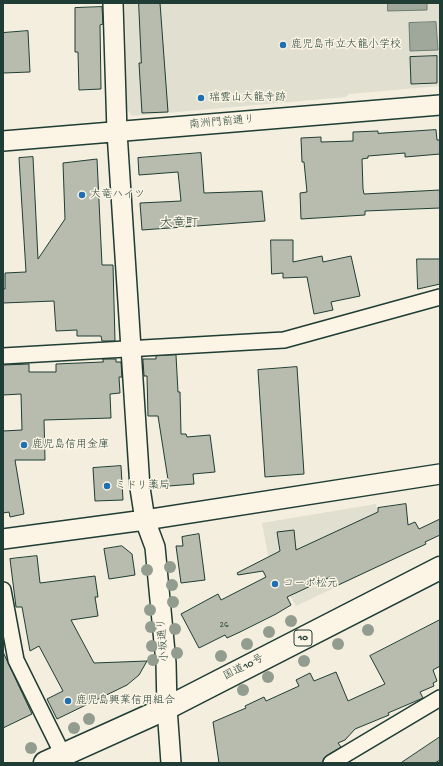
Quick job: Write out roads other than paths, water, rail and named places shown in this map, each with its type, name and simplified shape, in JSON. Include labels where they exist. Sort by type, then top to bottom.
[{"type":"highway","name":"国道10号","points":[[54,759],[167,708],[440,568]]},
{"type":"street","name":"小坂通り","points":[[113,3],[116,132],[140,488],[145,520],[155,547],[166,663],[167,708],[171,763]]},
{"type":"street","name":"南洲門前通り","points":[[3,141],[440,105]]},
{"type":"street","points":[[3,356],[284,340],[440,297]]},
{"type":"street","points":[[3,539],[145,520],[440,474]]},
{"type":"street","points":[[3,590],[9,662],[54,759]]},
{"type":"street","points":[[331,763],[440,698]]},
{"type":"place","name":"鹿児島市立大龍小学校","points":[[283,45]]},
{"type":"place","name":"瑞雲山大龍寺跡","points":[[201,98]]},
{"type":"place","name":"大竜ハイツ","points":[[82,195]]},
{"type":"place","name":"鹿児島信用金庫","points":[[24,445]]},
{"type":"place","name":"ミドリ薬局","points":[[107,486]]},
{"type":"place","name":"コーポ松元","points":[[275,584]]},
{"type":"place","name":"鹿児島興業信用組合","points":[[68,701]]},
{"type":"district","name":"大竜町","points":[[179,224]]}]
